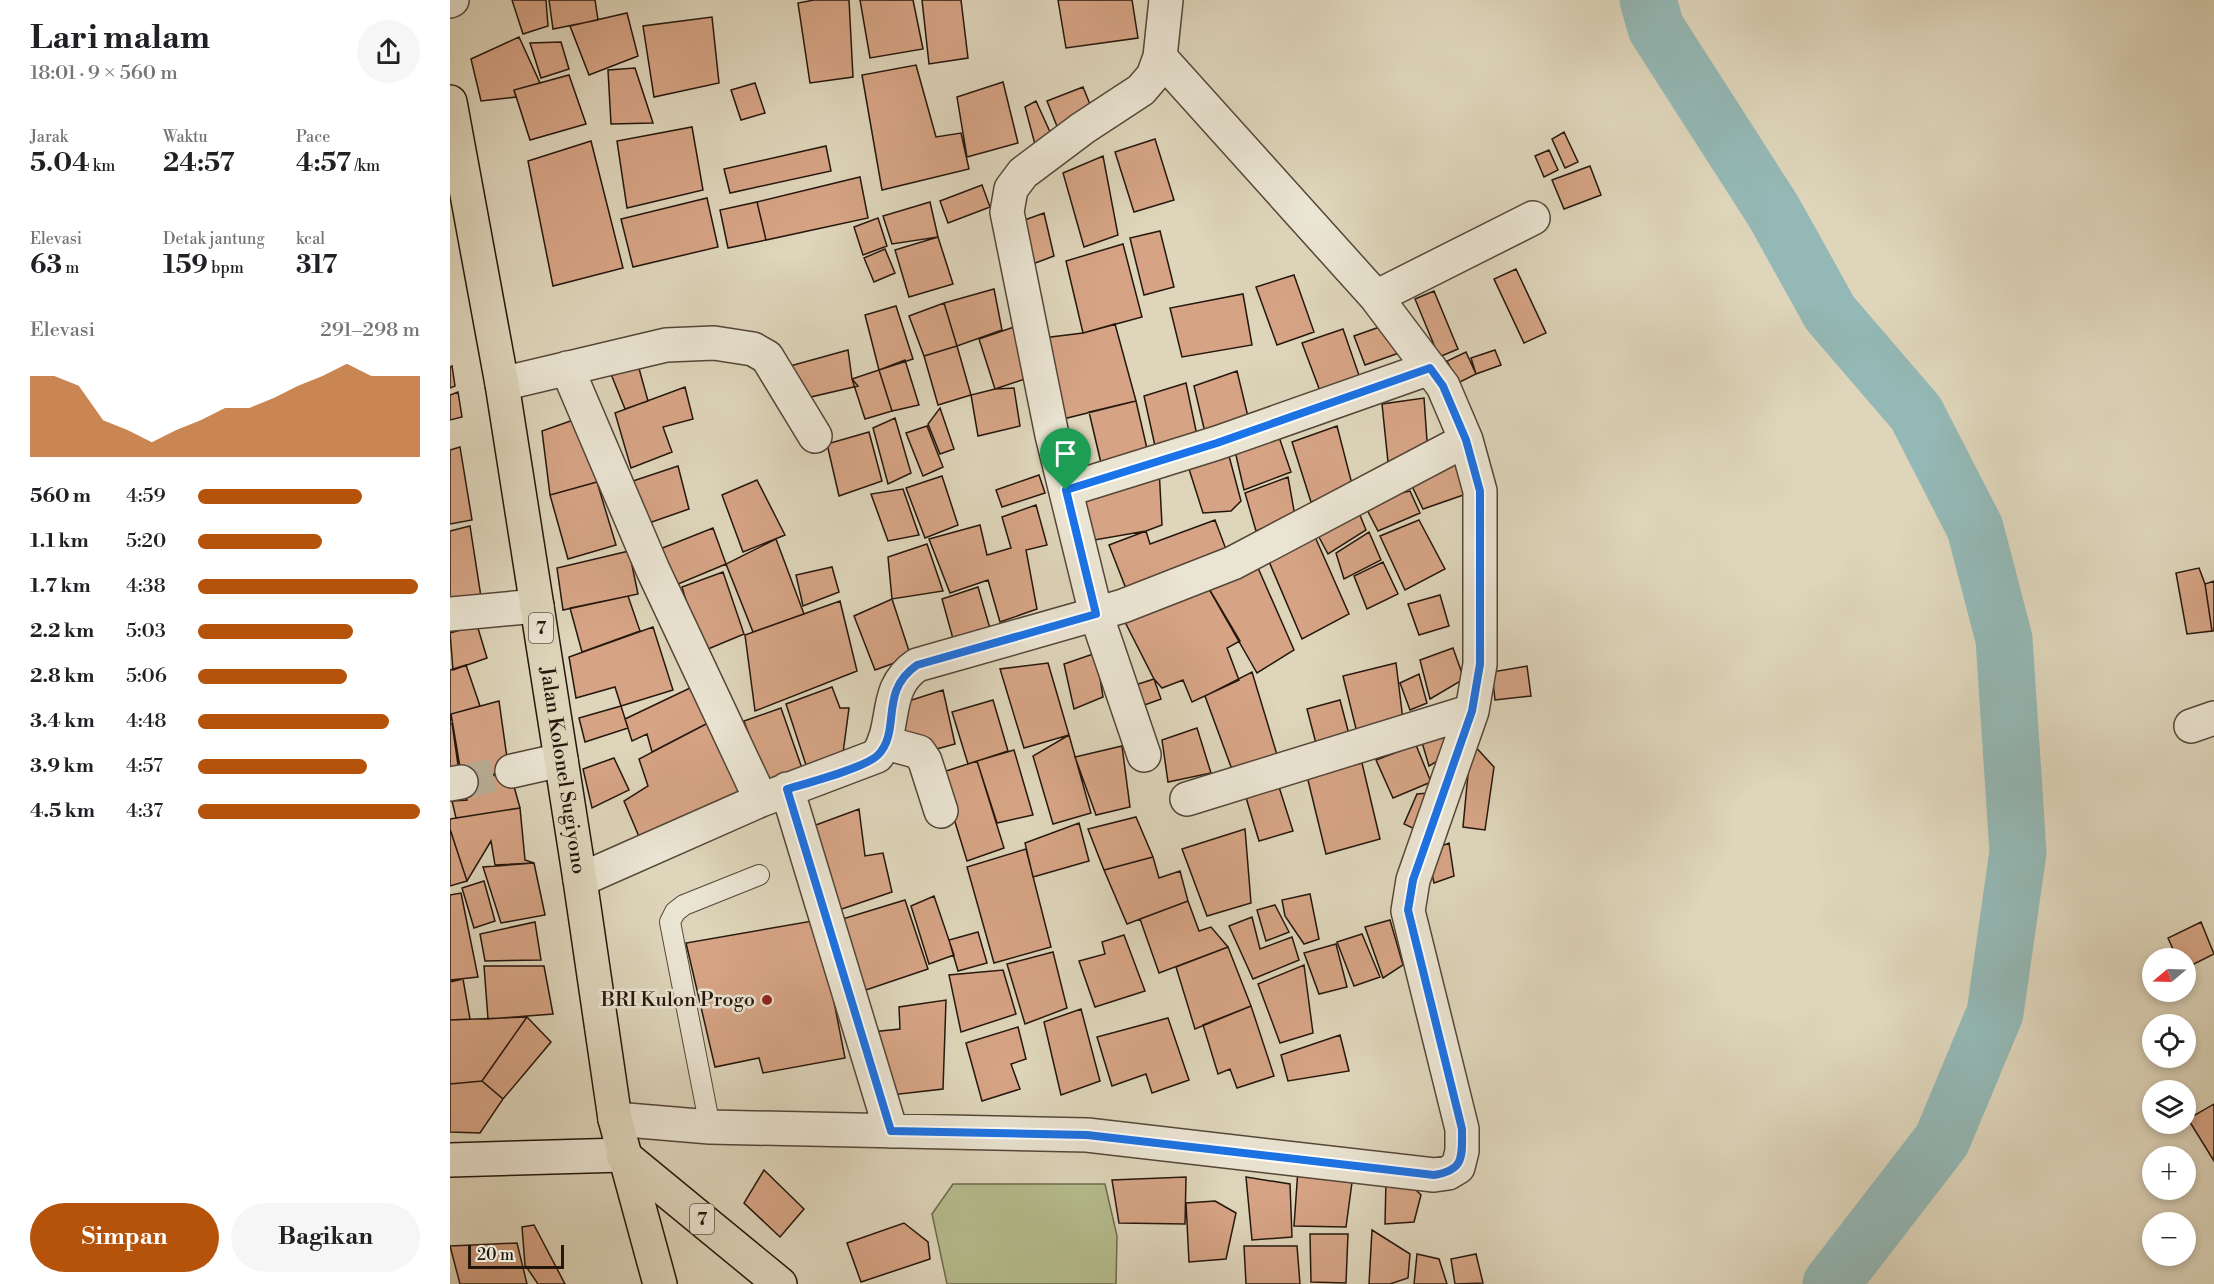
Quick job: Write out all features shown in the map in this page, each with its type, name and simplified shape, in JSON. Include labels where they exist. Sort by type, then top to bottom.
[{"type":"highway","name":"Jalan Kolonel Sugiyono","points":[[450,102],[502,384],[615,1119],[623,1155]]},
{"type":"highway","name":"7","points":[[623,1155],[660,1284]]},
{"type":"highway","name":"7","points":[[623,1155],[780,1284]]},
{"type":"street","points":[[1144,755],[1096,614],[1066,490],[1007,212],[1011,189],[1023,173],[1083,128],[1141,90],[1153,76],[1160,57],[1166,0]]},
{"type":"street","points":[[615,1119],[710,1127],[1087,1135],[1434,1175],[1448,1173],[1458,1167],[1462,1151],[1462,1129],[1408,910],[1413,880],[1472,711],[1480,664],[1480,491],[1466,440],[1443,386],[1430,368],[1376,297],[1160,57]]},
{"type":"street","points":[[1376,297],[1533,218]]},
{"type":"street","points":[[502,384],[666,345],[714,343],[753,349],[771,361],[815,436]]},
{"type":"street","points":[[567,368],[653,570],[774,795],[891,1131]]},
{"type":"street","points":[[1066,490],[1217,443],[1430,368]]},
{"type":"street","points":[[580,880],[774,795],[858,766],[877,756],[886,743],[896,689],[904,674],[917,665],[1123,606],[1233,563],[1466,440]]},
{"type":"street","points":[[450,614],[537,606]]},
{"type":"street","points":[[1187,799],[1472,711]]},
{"type":"street","points":[[886,743],[919,752],[925,761],[941,811]]},
{"type":"street","points":[[512,771],[561,760]]},
{"type":"street","points":[[450,1160],[623,1155]]},
{"type":"lane","points":[[710,1127],[670,922],[675,912],[684,905],[759,875]]},
{"type":"green space","points":[[953,1184],[1105,1184],[1117,1236],[1116,1284],[947,1284],[932,1214]]},
{"type":"building","points":[[512,0],[546,0],[548,26],[523,34]]},
{"type":"building","points":[[549,0],[595,0],[598,20],[553,29]]},
{"type":"building","points":[[814,0],[849,0],[853,77],[810,83],[798,3]]},
{"type":"building","points":[[860,0],[913,0],[923,49],[870,58]]},
{"type":"building","points":[[922,0],[961,0],[968,58],[929,64]]},
{"type":"building","points":[[1058,0],[1132,0],[1138,38],[1066,48]]},
{"type":"building","points":[[627,13],[638,56],[589,75],[570,26]]},
{"type":"building","points":[[712,17],[719,83],[654,97],[643,26]]},
{"type":"building","points":[[519,37],[540,83],[514,90],[516,97],[481,101],[471,59]]},
{"type":"building","points":[[561,42],[569,69],[541,78],[530,43]]},
{"type":"building","points":[[916,65],[936,137],[961,133],[969,169],[882,190],[862,75]]},
{"type":"building","points":[[635,68],[653,123],[611,124],[608,70]]},
{"type":"building","points":[[569,75],[586,124],[530,140],[514,90]]},
{"type":"building","points":[[1003,82],[1018,143],[967,157],[957,97]]},
{"type":"building","points":[[755,83],[765,113],[741,120],[731,90]]},
{"type":"building","points":[[1083,87],[1096,119],[1060,134],[1047,101]]},
{"type":"building","points":[[1036,101],[1055,143],[1037,152],[1025,107]]},
{"type":"building","points":[[692,127],[703,190],[627,208],[617,141]]},
{"type":"building","points":[[1564,132],[1578,162],[1565,168],[1552,139]]},
{"type":"building","points":[[1155,139],[1174,200],[1134,212],[1115,152]]},
{"type":"building","points":[[591,141],[623,268],[553,286],[528,161]]},
{"type":"building","points":[[826,146],[831,171],[730,193],[724,169]]},
{"type":"building","points":[[1549,150],[1558,170],[1544,177],[1535,156]]},
{"type":"building","points":[[1103,156],[1118,235],[1084,247],[1063,173]]},
{"type":"building","points":[[1590,166],[1601,195],[1564,209],[1552,180]]},
{"type":"building","points":[[860,177],[868,218],[766,240],[757,202]]},
{"type":"building","points":[[982,185],[990,207],[948,223],[940,201]]},
{"type":"building","points":[[707,198],[718,247],[633,267],[621,219]]},
{"type":"building","points":[[757,202],[766,240],[728,248],[720,210]]},
{"type":"building","points":[[930,202],[938,237],[892,244],[883,216]]},
{"type":"building","points":[[1044,213],[1054,256],[1030,265],[1019,222]]},
{"type":"building","points":[[878,218],[887,246],[863,255],[854,227]]},
{"type":"building","points":[[1160,231],[1174,287],[1144,295],[1130,238]]},
{"type":"building","points":[[938,237],[953,284],[909,297],[895,250]]},
{"type":"building","points":[[1123,244],[1142,317],[1083,333],[1066,261]]},
{"type":"building","points":[[885,249],[895,273],[874,282],[864,258]]},
{"type":"building","points":[[1516,269],[1546,333],[1524,343],[1494,279]]},
{"type":"building","points":[[1294,275],[1314,332],[1277,345],[1256,287]]},
{"type":"building","points":[[994,289],[1002,330],[957,346],[944,303]]},
{"type":"building","points":[[1434,291],[1458,349],[1439,357],[1415,299]]},
{"type":"building","points":[[1243,294],[1252,345],[1182,357],[1170,308]]},
{"type":"building","points":[[944,303],[957,346],[924,356],[909,316]]},
{"type":"building","points":[[896,306],[913,359],[879,370],[865,315]]},
{"type":"building","points":[[1115,324],[1136,401],[1059,420],[1043,338],[1083,333]]},
{"type":"building","points":[[1388,324],[1399,353],[1365,365],[1354,336]]},
{"type":"building","points":[[1014,327],[1031,377],[995,389],[979,339]]},
{"type":"building","points":[[1343,329],[1362,384],[1323,399],[1302,343]]},
{"type":"building","points":[[957,346],[971,395],[938,405],[924,356]]},
{"type":"building","points":[[848,350],[852,379],[858,386],[802,399],[790,366]]},
{"type":"building","points":[[1495,350],[1501,365],[1476,374],[1471,358]]},
{"type":"building","points":[[1466,352],[1476,374],[1458,383],[1447,361]]},
{"type":"building","points":[[635,354],[648,401],[625,409],[607,364]]},
{"type":"building","points":[[905,360],[919,405],[892,411],[879,370]]},
{"type":"building","points":[[452,366],[455,386],[450,388],[450,367]]},
{"type":"building","points":[[879,370],[892,411],[865,419],[852,379]]},
{"type":"building","points":[[1237,371],[1250,425],[1207,441],[1194,386]]},
{"type":"building","points":[[1186,383],[1199,445],[1157,455],[1144,396]]},
{"type":"building","points":[[685,387],[693,419],[663,427],[672,452],[631,468],[615,413]]},
{"type":"building","points":[[1014,388],[1020,426],[978,436],[971,395],[995,389]]},
{"type":"building","points":[[458,392],[462,417],[450,420],[450,395]]},
{"type":"building","points":[[1424,398],[1428,455],[1388,462],[1382,404]]},
{"type":"building","points":[[1136,401],[1148,453],[1101,463],[1089,412]]},
{"type":"building","points":[[940,408],[954,449],[940,454],[928,424]]},
{"type":"building","points":[[579,418],[597,482],[550,495],[542,431]]},
{"type":"building","points":[[895,418],[911,473],[888,484],[873,428]]},
{"type":"building","points":[[927,426],[943,467],[923,476],[906,433]]},
{"type":"building","points":[[1337,426],[1353,488],[1311,502],[1292,442]]},
{"type":"building","points":[[869,432],[882,481],[839,496],[827,444]]},
{"type":"building","points":[[1278,434],[1291,472],[1244,490],[1235,451]]},
{"type":"building","points":[[460,447],[472,520],[450,524],[450,450]]},
{"type":"building","points":[[1229,456],[1241,501],[1231,511],[1203,513],[1189,469]]},
{"type":"building","points":[[1448,457],[1462,464],[1472,492],[1423,509],[1410,482]]},
{"type":"building","points":[[678,466],[689,509],[646,524],[633,481]]},
{"type":"building","points":[[1159,468],[1162,525],[1146,531],[1083,542],[1073,491]]},
{"type":"building","points":[[1039,475],[1045,493],[1002,507],[996,490]]},
{"type":"building","points":[[942,476],[958,525],[925,538],[906,488]]},
{"type":"building","points":[[1288,477],[1295,516],[1256,531],[1245,493]]},
{"type":"building","points":[[757,480],[785,535],[743,552],[722,495]]},
{"type":"building","points":[[597,482],[616,545],[568,559],[550,495]]},
{"type":"building","points":[[903,489],[919,535],[888,541],[871,494]]},
{"type":"building","points":[[1410,491],[1420,513],[1378,531],[1363,502]]},
{"type":"building","points":[[1036,505],[1047,545],[1026,550],[1037,609],[1000,622],[988,580],[950,593],[929,539],[980,525],[987,555],[1011,548],[1002,517]]},
{"type":"building","points":[[1357,508],[1366,530],[1328,554],[1312,524]]},
{"type":"building","points":[[1215,520],[1230,560],[1130,599],[1109,545],[1146,531],[1150,544]]},
{"type":"building","points":[[1419,520],[1445,569],[1405,590],[1380,536]]},
{"type":"building","points":[[470,526],[481,597],[450,604],[450,531]]},
{"type":"building","points":[[713,528],[726,564],[671,587],[660,549]]},
{"type":"building","points":[[1312,530],[1349,614],[1302,639],[1267,557]]},
{"type":"building","points":[[1369,532],[1381,560],[1344,579],[1336,553]]},
{"type":"building","points":[[776,539],[804,614],[753,632],[726,564]]},
{"type":"building","points":[[927,544],[943,591],[892,599],[888,557]]},
{"type":"building","points":[[629,551],[638,594],[563,610],[557,568]]},
{"type":"building","points":[[1255,561],[1294,650],[1257,673],[1205,582]]},
{"type":"building","points":[[1383,562],[1398,594],[1367,609],[1354,576]]},
{"type":"building","points":[[832,567],[839,592],[803,606],[796,575]]},
{"type":"building","points":[[2199,568],[2205,584],[2212,631],[2187,634],[2176,573]]},
{"type":"building","points":[[723,572],[744,634],[701,652],[682,587]]},
{"type":"building","points":[[2214,581],[2214,631],[2212,631],[2205,584]]},
{"type":"building","points":[[1205,582],[1240,641],[1227,648],[1239,680],[1192,702],[1183,680],[1162,688],[1154,679],[1126,624],[1131,607]]},
{"type":"building","points":[[978,587],[991,632],[955,646],[942,599]]},
{"type":"building","points":[[1440,595],[1449,626],[1419,635],[1408,604]]},
{"type":"building","points":[[628,596],[640,631],[582,652],[570,608]]},
{"type":"building","points":[[892,599],[911,657],[875,670],[854,616]]},
{"type":"building","points":[[840,601],[857,671],[755,711],[745,635]]},
{"type":"building","points":[[477,625],[487,658],[453,670],[450,633]]},
{"type":"building","points":[[653,627],[673,690],[621,706],[615,687],[576,698],[569,657]]},
{"type":"building","points":[[1453,648],[1464,679],[1430,699],[1420,660]]},
{"type":"building","points":[[1096,653],[1103,697],[1074,709],[1064,664]]},
{"type":"building","points":[[1048,663],[1069,735],[1024,748],[1000,669]]},
{"type":"building","points":[[1396,663],[1403,720],[1359,741],[1343,676]]},
{"type":"building","points":[[466,665],[480,706],[451,714],[450,724],[450,670]]},
{"type":"building","points":[[1527,666],[1531,696],[1495,700],[1492,672]]},
{"type":"building","points":[[1252,672],[1278,758],[1234,775],[1205,696]]},
{"type":"building","points":[[1419,674],[1427,703],[1410,710],[1400,683]]},
{"type":"building","points":[[1154,679],[1161,699],[1139,707],[1132,686]]},
{"type":"building","points":[[832,687],[840,708],[849,708],[843,753],[808,771],[786,704]]},
{"type":"building","points":[[690,688],[708,723],[652,752],[647,734],[632,741],[625,719]]},
{"type":"building","points":[[943,690],[955,744],[933,750],[930,739],[906,744],[896,705]]},
{"type":"building","points":[[993,700],[1008,751],[968,764],[952,712]]},
{"type":"building","points":[[1340,700],[1351,742],[1318,751],[1307,709]]},
{"type":"building","points":[[499,701],[509,772],[462,779],[451,714]]},
{"type":"building","points":[[621,706],[628,728],[585,742],[579,718]]},
{"type":"building","points":[[781,708],[804,774],[767,784],[744,721]]},
{"type":"building","points":[[452,723],[460,779],[450,781],[450,724]]},
{"type":"building","points":[[708,723],[740,795],[643,846],[624,801],[648,786],[639,759]]},
{"type":"building","points":[[1450,727],[1457,749],[1429,766],[1421,739]]},
{"type":"building","points":[[1197,728],[1211,773],[1168,782],[1162,740]]},
{"type":"building","points":[[1069,735],[1091,813],[1053,824],[1033,756]]},
{"type":"building","points":[[1471,742],[1494,767],[1485,830],[1463,827]]},
{"type":"building","points":[[1416,745],[1431,782],[1393,798],[1376,760]]},
{"type":"building","points":[[1122,746],[1130,807],[1096,815],[1075,757]]},
{"type":"building","points":[[1014,750],[1033,815],[997,823],[977,761]]},
{"type":"building","points":[[614,758],[629,790],[592,808],[583,769]]},
{"type":"building","points":[[977,761],[1004,848],[967,861],[940,773]]},
{"type":"building","points":[[1362,763],[1380,839],[1326,854],[1307,776]]},
{"type":"building","points":[[510,772],[520,808],[456,818],[452,801],[467,800],[461,783]]},
{"type":"building","points":[[1279,787],[1293,831],[1259,841],[1245,794]]},
{"type":"building","points":[[1440,792],[1425,834],[1404,824],[1417,794]]},
{"type":"building","points":[[520,808],[525,860],[534,863],[495,865],[491,841],[467,881],[450,829],[450,819]]},
{"type":"building","points":[[859,809],[865,856],[883,853],[892,892],[827,914],[805,829]]},
{"type":"building","points":[[1136,817],[1153,857],[1104,870],[1088,829]]},
{"type":"building","points":[[1079,823],[1089,861],[1033,877],[1025,843]]},
{"type":"building","points":[[450,829],[467,881],[450,886]]},
{"type":"building","points":[[1245,829],[1251,903],[1207,916],[1182,849]]},
{"type":"building","points":[[1449,843],[1454,876],[1434,883],[1427,852]]},
{"type":"building","points":[[1026,849],[1051,947],[994,963],[967,867]]},
{"type":"building","points":[[1153,857],[1159,878],[1180,871],[1188,901],[1127,924],[1104,870]]},
{"type":"building","points":[[534,863],[545,915],[501,923],[483,867]]},
{"type":"building","points":[[484,881],[495,921],[474,928],[462,888]]},
{"type":"building","points":[[461,893],[478,977],[450,980],[450,895]]},
{"type":"building","points":[[1310,894],[1319,939],[1304,944],[1285,916],[1282,900]]},
{"type":"building","points":[[934,896],[954,955],[929,964],[911,906]]},
{"type":"building","points":[[905,900],[928,969],[854,994],[836,921]]},
{"type":"building","points":[[1188,901],[1199,931],[1211,927],[1228,947],[1159,973],[1140,919]]},
{"type":"building","points":[[1275,905],[1289,932],[1266,941],[1257,910]]},
{"type":"building","points":[[1252,917],[1260,949],[1292,937],[1299,960],[1253,979],[1229,926]]},
{"type":"building","name":"BRI Kulon Progo","points":[[818,920],[845,1058],[763,1073],[759,1058],[715,1067],[686,943]]},
{"type":"building","points":[[1390,920],[1403,965],[1383,978],[1365,927]]},
{"type":"building","points":[[535,922],[541,960],[485,961],[480,934]]},
{"type":"building","points":[[2201,922],[2214,954],[2196,963],[2196,948],[2172,948],[2168,938]]},
{"type":"building","points":[[978,932],[987,963],[958,971],[949,940]]},
{"type":"building","points":[[1362,934],[1380,977],[1354,986],[1337,942]]},
{"type":"building","points":[[1124,935],[1145,991],[1095,1007],[1079,961],[1105,954],[1102,942]]},
{"type":"building","points":[[1336,944],[1347,987],[1319,994],[1304,953]]},
{"type":"building","points":[[1228,947],[1251,1006],[1195,1029],[1176,967]]},
{"type":"building","points":[[1053,952],[1067,1008],[1025,1024],[1007,964]]},
{"type":"building","points":[[1304,965],[1313,1033],[1280,1043],[1258,984]]},
{"type":"building","points":[[484,966],[544,966],[553,1014],[488,1019]]},
{"type":"building","points":[[1003,970],[1016,1014],[961,1032],[949,975]]},
{"type":"building","points":[[463,979],[470,1019],[450,1020],[450,982]]},
{"type":"building","points":[[946,1000],[943,1089],[891,1095],[871,1032],[900,1029],[899,1007]]},
{"type":"building","points":[[1251,1006],[1274,1076],[1237,1088],[1230,1069],[1218,1074],[1203,1025]]},
{"type":"building","points":[[1081,1009],[1100,1081],[1061,1095],[1044,1022]]},
{"type":"building","points":[[527,1017],[551,1042],[503,1099],[482,1081]]},
{"type":"building","points":[[527,1017],[482,1081],[450,1084],[450,1020]]},
{"type":"building","points":[[1168,1018],[1189,1080],[1152,1093],[1146,1074],[1112,1086],[1097,1037]]},
{"type":"building","points":[[1018,1027],[1026,1059],[1011,1064],[1020,1089],[982,1101],[966,1043]]},
{"type":"building","points":[[1340,1035],[1349,1071],[1288,1081],[1281,1055]]},
{"type":"building","points":[[482,1081],[503,1099],[480,1133],[450,1132],[450,1084]]},
{"type":"building","points":[[2214,1104],[2214,1161],[2196,1132],[2196,1114]]},
{"type":"building","points":[[1298,1169],[1353,1175],[1346,1227],[1294,1226]]},
{"type":"building","points":[[764,1170],[804,1209],[780,1237],[744,1203]]},
{"type":"building","points":[[1186,1177],[1185,1224],[1119,1223],[1112,1180]]},
{"type":"building","points":[[1246,1177],[1290,1184],[1292,1237],[1252,1240]]},
{"type":"building","points":[[1386,1179],[1411,1185],[1421,1195],[1414,1222],[1385,1224]]},
{"type":"building","points":[[1215,1201],[1236,1213],[1226,1259],[1189,1262],[1186,1203]]},
{"type":"building","points":[[904,1223],[928,1242],[930,1259],[861,1282],[847,1243]]},
{"type":"building","points":[[534,1225],[565,1284],[538,1284],[525,1265],[522,1227]]},
{"type":"building","points":[[1372,1230],[1410,1254],[1408,1278],[1390,1284],[1369,1284]]},
{"type":"building","points":[[1310,1234],[1348,1234],[1346,1283],[1311,1282]]},
{"type":"building","points":[[517,1243],[527,1284],[460,1284],[450,1246]]},
{"type":"building","points":[[1244,1246],[1297,1246],[1300,1284],[1246,1284]]},
{"type":"building","points":[[1417,1254],[1439,1259],[1447,1284],[1414,1284]]},
{"type":"building","points":[[1476,1254],[1483,1283],[1455,1284],[1451,1259]]},
{"type":"waterway","points":[[1648,0],[1656,28],[1774,212],[1830,313],[1916,413],[1975,528],[2004,639],[2018,852],[1995,1013],[1942,1140],[1831,1284]]},
{"type":"tunnel","points":[[461,782],[512,771]]},
{"type":"place","name":"BRI Kulon Progo","points":[[767,1000]]},
{"type":"route","points":[[1430,368],[1443,386],[1466,440],[1480,491],[1480,664],[1472,711],[1413,880],[1408,910],[1462,1129],[1462,1151],[1458,1167],[1448,1173],[1434,1175],[1087,1135],[891,1131],[787,789],[858,766],[877,756],[886,743],[896,689],[904,674],[917,665],[1096,614],[1066,490],[1217,443],[1430,368]]}]
